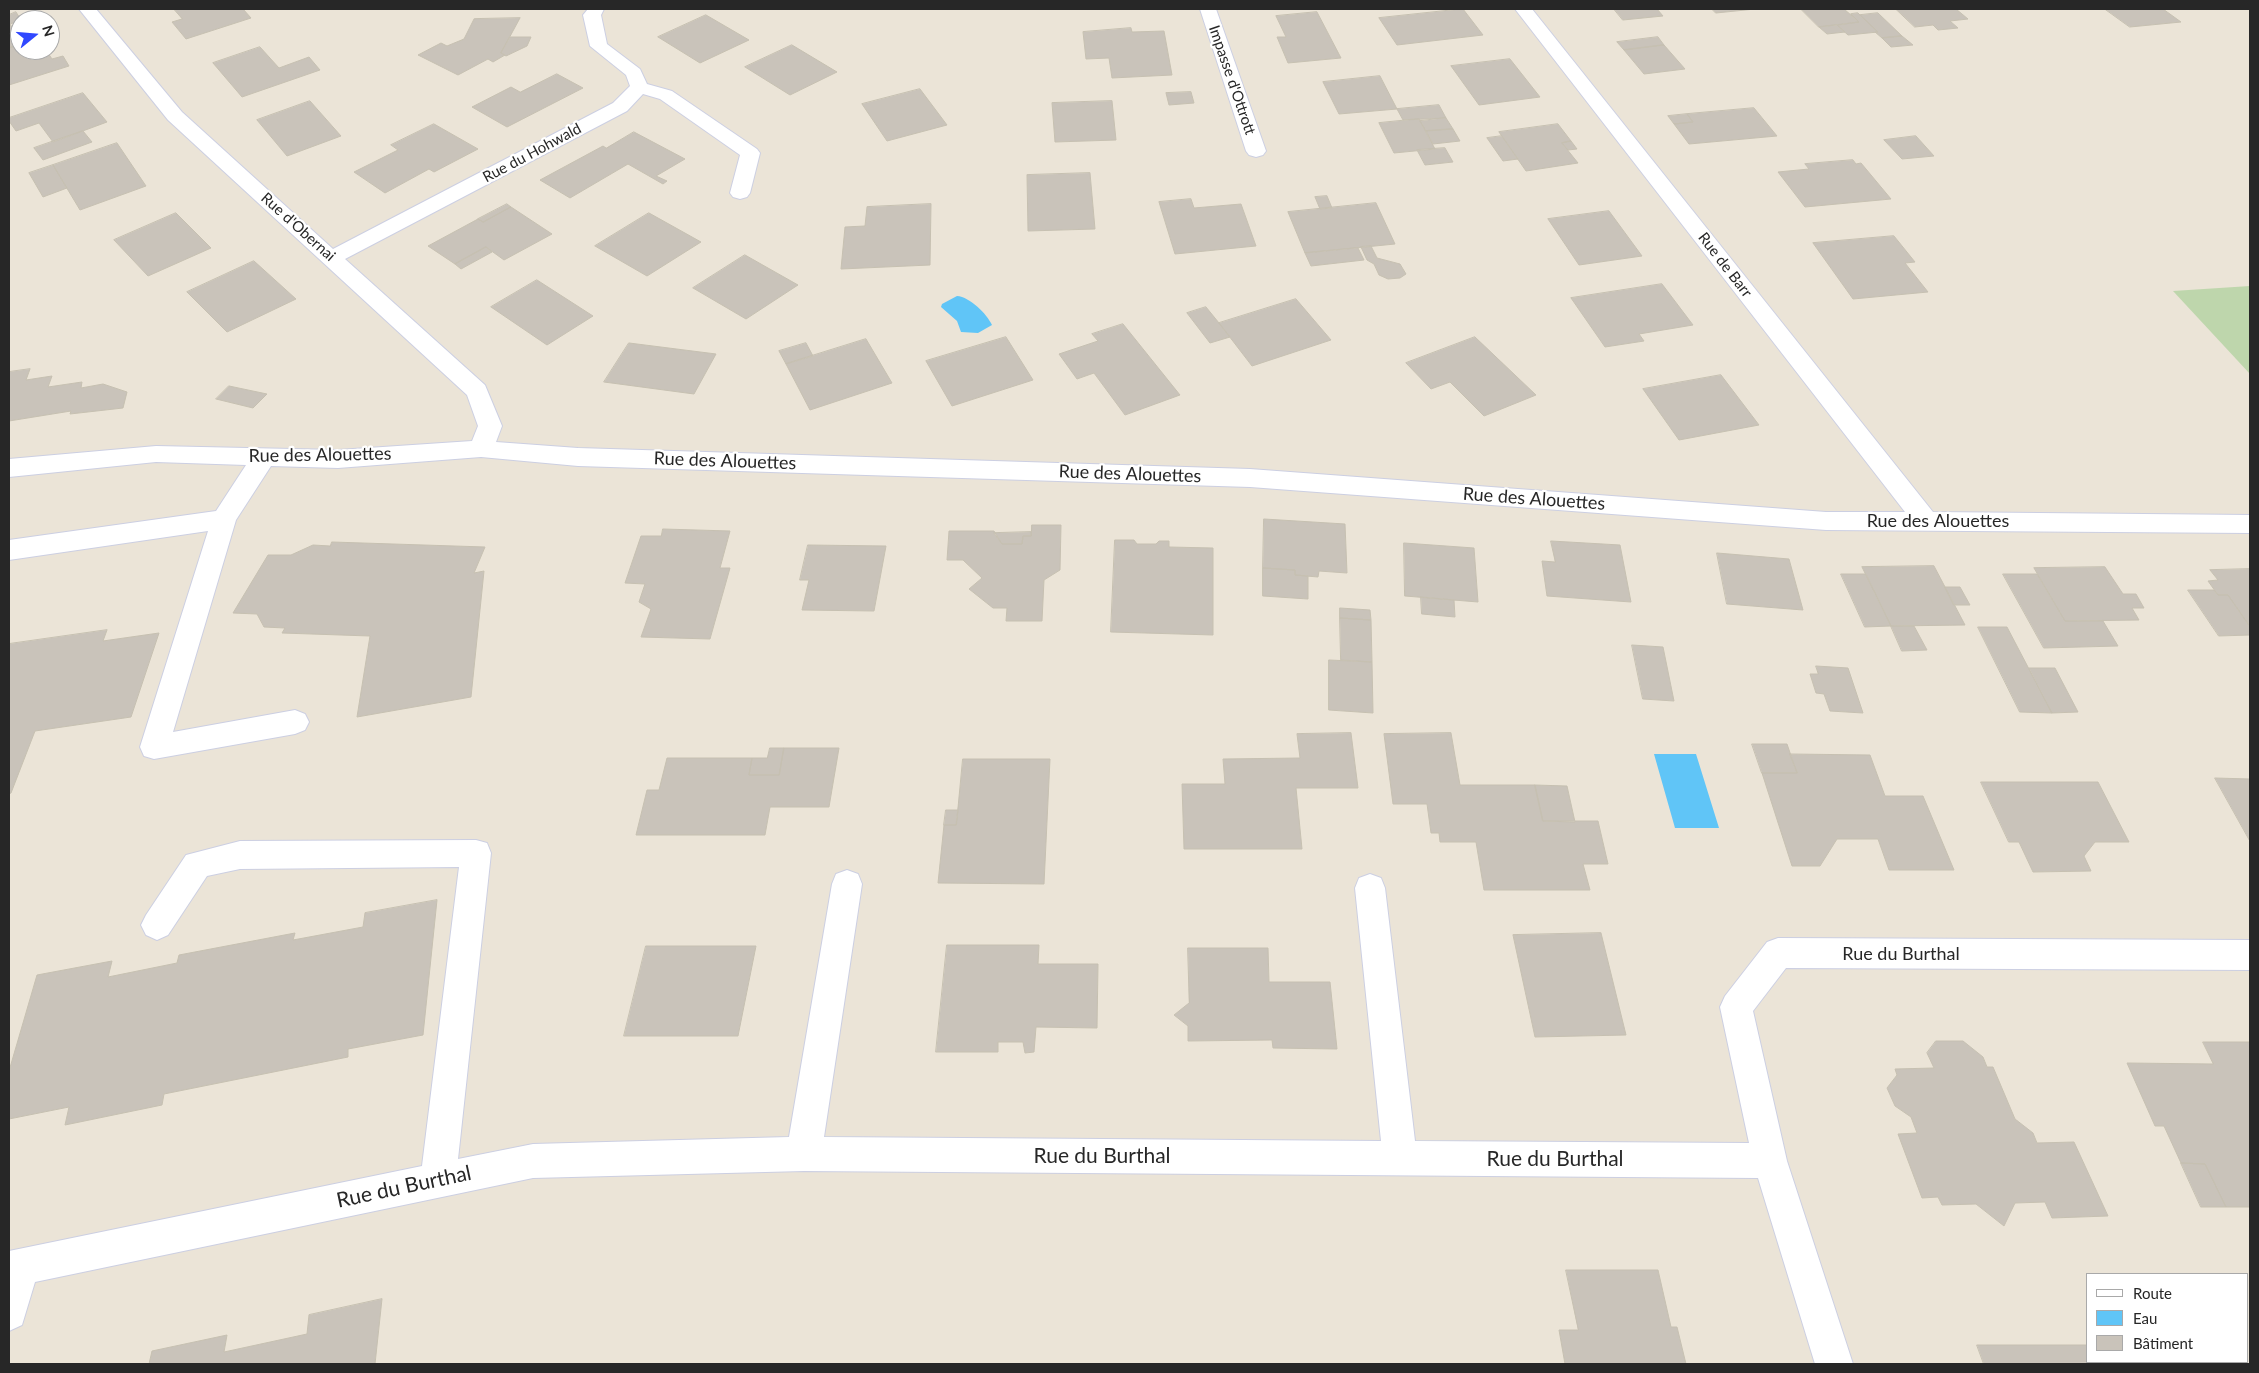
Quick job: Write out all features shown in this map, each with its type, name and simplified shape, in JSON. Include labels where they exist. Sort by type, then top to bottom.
[{"type":"street","name":"Rue d'Obernai","points":[[87,9],[175,116],[477,391],[490,426],[481,449]]},
{"type":"street","points":[[596,9],[592,15],[599,46],[634,73],[639,87],[666,95],[750,153],[740,193]]},
{"type":"street","name":"Impasse d'Ottrott","points":[[1208,9],[1256,151]]},
{"type":"street","name":"Rue de Barr","points":[[1523,9],[1926,521]]},
{"type":"street","name":"Rue du Hohwald","points":[[332,258],[620,107],[639,87]]},
{"type":"street","name":"Rue des Alouettes","points":[[9,468],[156,454],[338,459],[481,449],[578,456],[1250,478],[1826,521],[2250,524]]},
{"type":"street","points":[[264,457],[224,519],[154,747],[295,722]]},
{"type":"street","points":[[9,550],[224,519]]},
{"type":"street","points":[[157,925],[197,865],[240,855],[476,853],[438,1180]]},
{"type":"street","points":[[804,1154],[847,884]]},
{"type":"street","points":[[1370,888],[1400,1158]]},
{"type":"street","name":"Rue du Burthal","points":[[1834,1364],[1770,1161],[1736,1007],[1778,954],[2250,954]]},
{"type":"street","name":"Rue du Burthal","points":[[15,1268],[533,1160],[804,1154],[1770,1161]]},
{"type":"street","points":[[9,1312],[15,1268]]},
{"type":"green space","points":[[2250,286],[2250,374],[2173,291]]},
{"type":"water","points":[[957,296],[967,299],[978,307],[992,325],[978,333],[961,332],[957,321],[941,307],[942,304]]},
{"type":"water","points":[[1654,754],[1696,754],[1719,828],[1675,828]]},
{"type":"building","points":[[174,9],[243,9],[251,18],[186,39],[172,22],[182,19]]},
{"type":"building","points":[[1463,9],[1483,35],[1397,45],[1379,18]]},
{"type":"building","points":[[1614,9],[1657,9],[1663,16],[1623,20]]},
{"type":"building","points":[[1712,9],[1755,9],[1716,13]]},
{"type":"building","points":[[1801,9],[1844,9],[1859,22],[1819,27]]},
{"type":"building","points":[[1896,9],[1956,9],[1968,19],[1950,21],[1958,28],[1938,30],[1933,25],[1915,27]]},
{"type":"building","points":[[2105,9],[2163,9],[2181,22],[2130,27]]},
{"type":"building","points":[[1317,12],[1341,58],[1288,63],[1277,37],[1286,37],[1276,16]]},
{"type":"building","points":[[1858,13],[1878,32],[1848,35],[1837,25],[1859,22],[1851,14]]},
{"type":"building","points":[[1878,13],[1902,36],[1882,38],[1860,15]]},
{"type":"building","points":[[9,15],[10,15],[9,48]]},
{"type":"building","points":[[706,15],[749,40],[700,63],[658,37]]},
{"type":"building","points":[[520,18],[501,53],[505,55],[493,62],[488,59],[458,75],[418,55],[441,43],[447,46],[464,39],[474,19]]},
{"type":"building","points":[[1837,25],[1845,32],[1827,34],[1819,27]]},
{"type":"building","points":[[1131,28],[1132,32],[1164,31],[1172,75],[1112,78],[1109,58],[1086,59],[1083,32]]},
{"type":"building","points":[[1902,36],[1913,45],[1891,47],[1882,38]]},
{"type":"building","points":[[510,37],[531,37],[527,46],[506,56],[501,53]]},
{"type":"building","points":[[1658,37],[1664,45],[1624,50],[1617,42]]},
{"type":"building","points":[[792,45],[837,72],[790,95],[745,67]]},
{"type":"building","points":[[1664,45],[1685,69],[1644,74],[1624,50]]},
{"type":"building","points":[[260,47],[279,68],[309,57],[320,70],[242,97],[213,63]]},
{"type":"building","points":[[9,48],[10,60],[60,60],[60,57],[63,56],[69,66],[9,85]]},
{"type":"building","points":[[1510,59],[1540,97],[1479,105],[1451,66]]},
{"type":"building","points":[[557,74],[583,88],[507,127],[472,107],[511,87],[520,92]]},
{"type":"building","points":[[1380,76],[1397,109],[1339,114],[1323,82]]},
{"type":"building","points":[[920,89],[947,125],[887,141],[862,104]]},
{"type":"building","points":[[1191,92],[1194,103],[1169,105],[1166,93]]},
{"type":"building","points":[[83,93],[107,122],[53,142],[39,123],[16,131],[9,121],[9,118]]},
{"type":"building","points":[[310,101],[341,136],[287,156],[257,120]]},
{"type":"building","points":[[1112,101],[1116,140],[1055,142],[1052,103]]},
{"type":"building","points":[[1439,105],[1446,118],[1403,120],[1397,109]]},
{"type":"building","points":[[1754,108],[1777,136],[1689,144],[1674,124],[1693,122],[1687,114]]},
{"type":"building","points":[[1687,114],[1693,122],[1674,124],[1668,116]]},
{"type":"building","points":[[1446,118],[1453,129],[1426,131],[1420,121]]},
{"type":"building","points":[[1419,119],[1435,149],[1394,153],[1379,123]]},
{"type":"building","points":[[434,124],[478,149],[434,172],[429,169],[385,193],[354,172],[398,150],[391,145]]},
{"type":"building","points":[[1558,124],[1571,141],[1562,143],[1578,163],[1526,171],[1499,132]]},
{"type":"building","points":[[1453,129],[1460,141],[1433,144],[1426,131]]},
{"type":"building","points":[[83,131],[92,142],[43,160],[34,148]]},
{"type":"building","points":[[634,132],[685,159],[656,176],[667,181],[663,184],[628,164],[570,198],[540,180],[603,146],[606,148]]},
{"type":"building","points":[[1502,136],[1518,159],[1503,161],[1487,138]]},
{"type":"building","points":[[1916,136],[1934,156],[1902,159],[1884,140]]},
{"type":"building","points":[[1571,141],[1577,149],[1568,150],[1562,143]]},
{"type":"building","points":[[117,143],[146,186],[80,210],[53,165]]},
{"type":"building","points":[[1445,148],[1453,162],[1425,165],[1417,150]]},
{"type":"building","points":[[1853,160],[1856,164],[1861,163],[1891,199],[1805,207],[1778,172],[1809,169],[1805,164]]},
{"type":"building","points":[[53,165],[67,188],[43,197],[29,173]]},
{"type":"building","points":[[1090,173],[1095,229],[1028,231],[1027,175]]},
{"type":"building","points":[[1327,196],[1332,208],[1320,209],[1315,197]]},
{"type":"building","points":[[1191,199],[1194,208],[1241,204],[1256,246],[1175,254],[1159,202]]},
{"type":"building","points":[[1376,203],[1395,244],[1305,253],[1288,212]]},
{"type":"building","points":[[507,204],[511,207],[483,222],[478,219]]},
{"type":"building","points":[[931,204],[930,265],[841,269],[845,227],[865,226],[867,207]]},
{"type":"building","points":[[511,207],[552,234],[504,260],[486,247],[455,264],[428,246],[478,219],[483,222]]},
{"type":"building","points":[[1609,211],[1642,256],[1579,265],[1548,219]]},
{"type":"building","points":[[176,213],[211,248],[148,276],[114,240]]},
{"type":"building","points":[[649,213],[701,242],[647,276],[595,246]]},
{"type":"building","points":[[1894,236],[1915,262],[1905,263],[1928,292],[1853,299],[1813,243]]},
{"type":"building","points":[[1371,246],[1377,258],[1400,264],[1406,274],[1400,278],[1388,279],[1379,275],[1374,264],[1367,260],[1361,247]]},
{"type":"building","points":[[486,247],[492,252],[461,269],[455,264]]},
{"type":"building","points":[[1358,248],[1364,260],[1311,266],[1305,253]]},
{"type":"building","points":[[745,255],[798,285],[746,319],[693,288]]},
{"type":"building","points":[[254,261],[296,299],[227,332],[187,292]]},
{"type":"building","points":[[537,280],[593,316],[547,345],[491,307]]},
{"type":"building","points":[[1662,284],[1693,325],[1639,334],[1644,341],[1605,347],[1571,298]]},
{"type":"building","points":[[1296,299],[1331,340],[1252,366],[1219,323]]},
{"type":"building","points":[[1206,307],[1230,337],[1210,343],[1187,313]]},
{"type":"building","points":[[1123,324],[1180,395],[1125,415],[1094,373],[1077,379],[1059,354],[1098,341],[1092,334]]},
{"type":"building","points":[[1006,337],[1033,380],[952,406],[926,361]]},
{"type":"building","points":[[1475,337],[1536,395],[1484,416],[1450,382],[1431,389],[1406,363]]},
{"type":"building","points":[[866,339],[892,383],[810,410],[786,364]]},
{"type":"building","points":[[629,343],[716,354],[694,394],[604,382]]},
{"type":"building","points":[[806,343],[813,356],[786,364],[779,351]]},
{"type":"building","points":[[30,369],[26,380],[52,376],[48,387],[82,382],[81,388],[103,384],[127,392],[123,408],[70,414],[71,411],[9,421],[9,372]]},
{"type":"building","points":[[1721,375],[1759,425],[1679,440],[1643,389]]},
{"type":"building","points":[[229,386],[267,394],[253,408],[216,399]]},
{"type":"building","points":[[1264,519],[1345,524],[1347,573],[1319,571],[1318,577],[1295,575],[1295,570],[1263,568]]},
{"type":"building","points":[[1032,525],[1061,525],[1060,570],[1044,580],[1042,621],[1006,621],[1007,608],[993,608],[969,589],[982,578],[963,560],[947,560],[949,531],[994,531],[1002,544],[1022,544],[1023,536],[1031,536]]},
{"type":"building","points":[[663,529],[730,531],[720,568],[730,568],[710,639],[641,637],[651,609],[639,602],[645,584],[625,583],[641,536],[661,536]]},
{"type":"building","points":[[1031,532],[1031,536],[1023,536],[1022,544],[1002,544],[994,533]]},
{"type":"building","points":[[1115,540],[1134,540],[1137,544],[1156,544],[1159,541],[1169,541],[1169,547],[1213,548],[1213,635],[1111,632]]},
{"type":"building","points":[[1551,541],[1620,545],[1631,602],[1547,596],[1542,561],[1555,562]]},
{"type":"building","points":[[332,542],[485,547],[474,573],[484,571],[471,697],[357,717],[370,636],[282,633],[285,628],[264,627],[257,614],[233,613],[268,555],[291,555],[313,545],[330,546]]},
{"type":"building","points":[[1404,543],[1474,548],[1478,602],[1405,596]]},
{"type":"building","points":[[808,545],[886,546],[874,611],[802,610],[809,580],[800,580]]},
{"type":"building","points":[[1717,553],[1789,559],[1803,610],[1727,604]]},
{"type":"building","points":[[1934,566],[1965,625],[1891,626],[1862,567]]},
{"type":"building","points":[[2105,567],[2123,594],[2136,594],[2144,608],[2132,608],[2139,620],[2065,621],[2034,568]]},
{"type":"building","points":[[1263,568],[1295,570],[1295,575],[1308,576],[1308,599],[1263,596]]},
{"type":"building","points":[[2250,569],[2249,625],[2228,595],[2218,595],[2208,581],[2218,580],[2210,570]]},
{"type":"building","points":[[1841,574],[1866,574],[1891,626],[1865,627]]},
{"type":"building","points":[[2003,574],[2037,574],[2065,621],[2103,621],[2118,646],[2044,648]]},
{"type":"building","points":[[1945,587],[1960,587],[1970,605],[1954,605]]},
{"type":"building","points":[[2188,590],[2214,590],[2218,595],[2228,595],[2250,627],[2250,635],[2219,636]]},
{"type":"building","points":[[1421,597],[1454,600],[1455,617],[1422,614]]},
{"type":"building","points":[[1340,608],[1370,610],[1371,620],[1340,618]]},
{"type":"building","points":[[1340,618],[1371,620],[1372,662],[1341,660]]},
{"type":"building","points":[[1891,626],[1914,626],[1927,650],[1902,651]]},
{"type":"building","points":[[1978,627],[2007,627],[2052,713],[2020,712]]},
{"type":"building","points":[[107,630],[103,641],[159,633],[131,717],[35,731],[9,794],[9,644]]},
{"type":"building","points":[[1632,645],[1663,647],[1674,701],[1643,699]]},
{"type":"building","points":[[1329,660],[1372,662],[1373,713],[1329,710]]},
{"type":"building","points":[[1816,666],[1848,668],[1863,713],[1830,711],[1824,694],[1816,693],[1810,674],[1818,674]]},
{"type":"building","points":[[2029,668],[2055,668],[2078,712],[2052,713]]},
{"type":"building","points":[[1351,733],[1358,788],[1296,788],[1302,849],[1184,849],[1182,784],[1225,784],[1223,759],[1300,758],[1297,734]]},
{"type":"building","points":[[1451,733],[1460,785],[1535,785],[1543,821],[1598,821],[1608,864],[1583,864],[1590,890],[1484,890],[1476,842],[1440,842],[1439,833],[1431,833],[1427,804],[1393,804],[1384,734]]},
{"type":"building","points":[[1752,744],[1787,744],[1797,773],[1762,773]]},
{"type":"building","points":[[770,748],[784,748],[779,775],[749,775],[752,758],[767,758]]},
{"type":"building","points":[[784,748],[839,748],[829,807],[770,807],[765,835],[636,835],[647,790],[659,790],[667,758],[752,758],[749,775],[779,775]]},
{"type":"building","points":[[1790,754],[1870,755],[1885,796],[1923,796],[1954,870],[1889,870],[1878,839],[1837,839],[1820,866],[1792,866],[1762,773],[1797,773]]},
{"type":"building","points":[[963,759],[1050,759],[1044,884],[938,883],[944,825],[956,825]]},
{"type":"building","points":[[2215,778],[2250,779],[2250,841]]},
{"type":"building","points":[[1981,782],[2098,782],[2129,842],[2095,842],[2084,856],[2091,871],[2033,872],[2019,842],[2009,842]]},
{"type":"building","points":[[1535,785],[1567,786],[1575,822],[1543,821]]},
{"type":"building","points":[[946,810],[958,810],[956,825],[944,825]]},
{"type":"building","points":[[437,900],[423,1035],[348,1049],[348,1057],[164,1094],[162,1105],[65,1125],[69,1107],[9,1119],[9,1071],[37,975],[112,961],[108,977],[177,963],[179,955],[295,933],[293,940],[363,927],[365,913]]},
{"type":"building","points":[[1601,933],[1626,1035],[1535,1037],[1513,935]]},
{"type":"building","points":[[947,945],[1039,945],[1038,964],[1098,964],[1097,1028],[1036,1027],[1034,1052],[1025,1053],[1023,1042],[998,1042],[998,1052],[936,1052]]},
{"type":"building","points":[[646,946],[756,946],[738,1036],[624,1036]]},
{"type":"building","points":[[1188,948],[1268,948],[1269,982],[1330,982],[1337,1049],[1273,1048],[1272,1040],[1188,1041],[1188,1026],[1174,1015],[1189,1003]]},
{"type":"building","points":[[1936,1041],[1963,1041],[1983,1057],[1987,1067],[1993,1067],[2015,1119],[2033,1133],[2037,1143],[2074,1142],[2108,1216],[2052,1218],[2045,1202],[2015,1203],[2004,1226],[1976,1204],[1942,1205],[1938,1197],[1922,1198],[1898,1134],[1917,1133],[1911,1117],[1895,1106],[1887,1088],[1897,1075],[1895,1069],[1934,1068],[1927,1053]]},
{"type":"building","points":[[2203,1042],[2250,1042],[2250,1207],[2226,1207],[2205,1164],[2181,1163],[2164,1126],[2155,1126],[2127,1063],[2213,1064]]},
{"type":"building","points":[[2181,1163],[2205,1164],[2226,1207],[2201,1207]]},
{"type":"building","points":[[1566,1270],[1658,1270],[1671,1327],[1677,1327],[1686,1364],[1565,1364],[1559,1330],[1578,1330]]},
{"type":"building","points":[[382,1299],[375,1364],[149,1364],[152,1351],[227,1335],[224,1352],[307,1334],[309,1315]]},
{"type":"building","points":[[1977,1345],[2086,1345],[2086,1363],[2128,1364],[1984,1364]]},
{"type":"building","points":[[2128,1363],[2167,1364],[2128,1364]]}]
